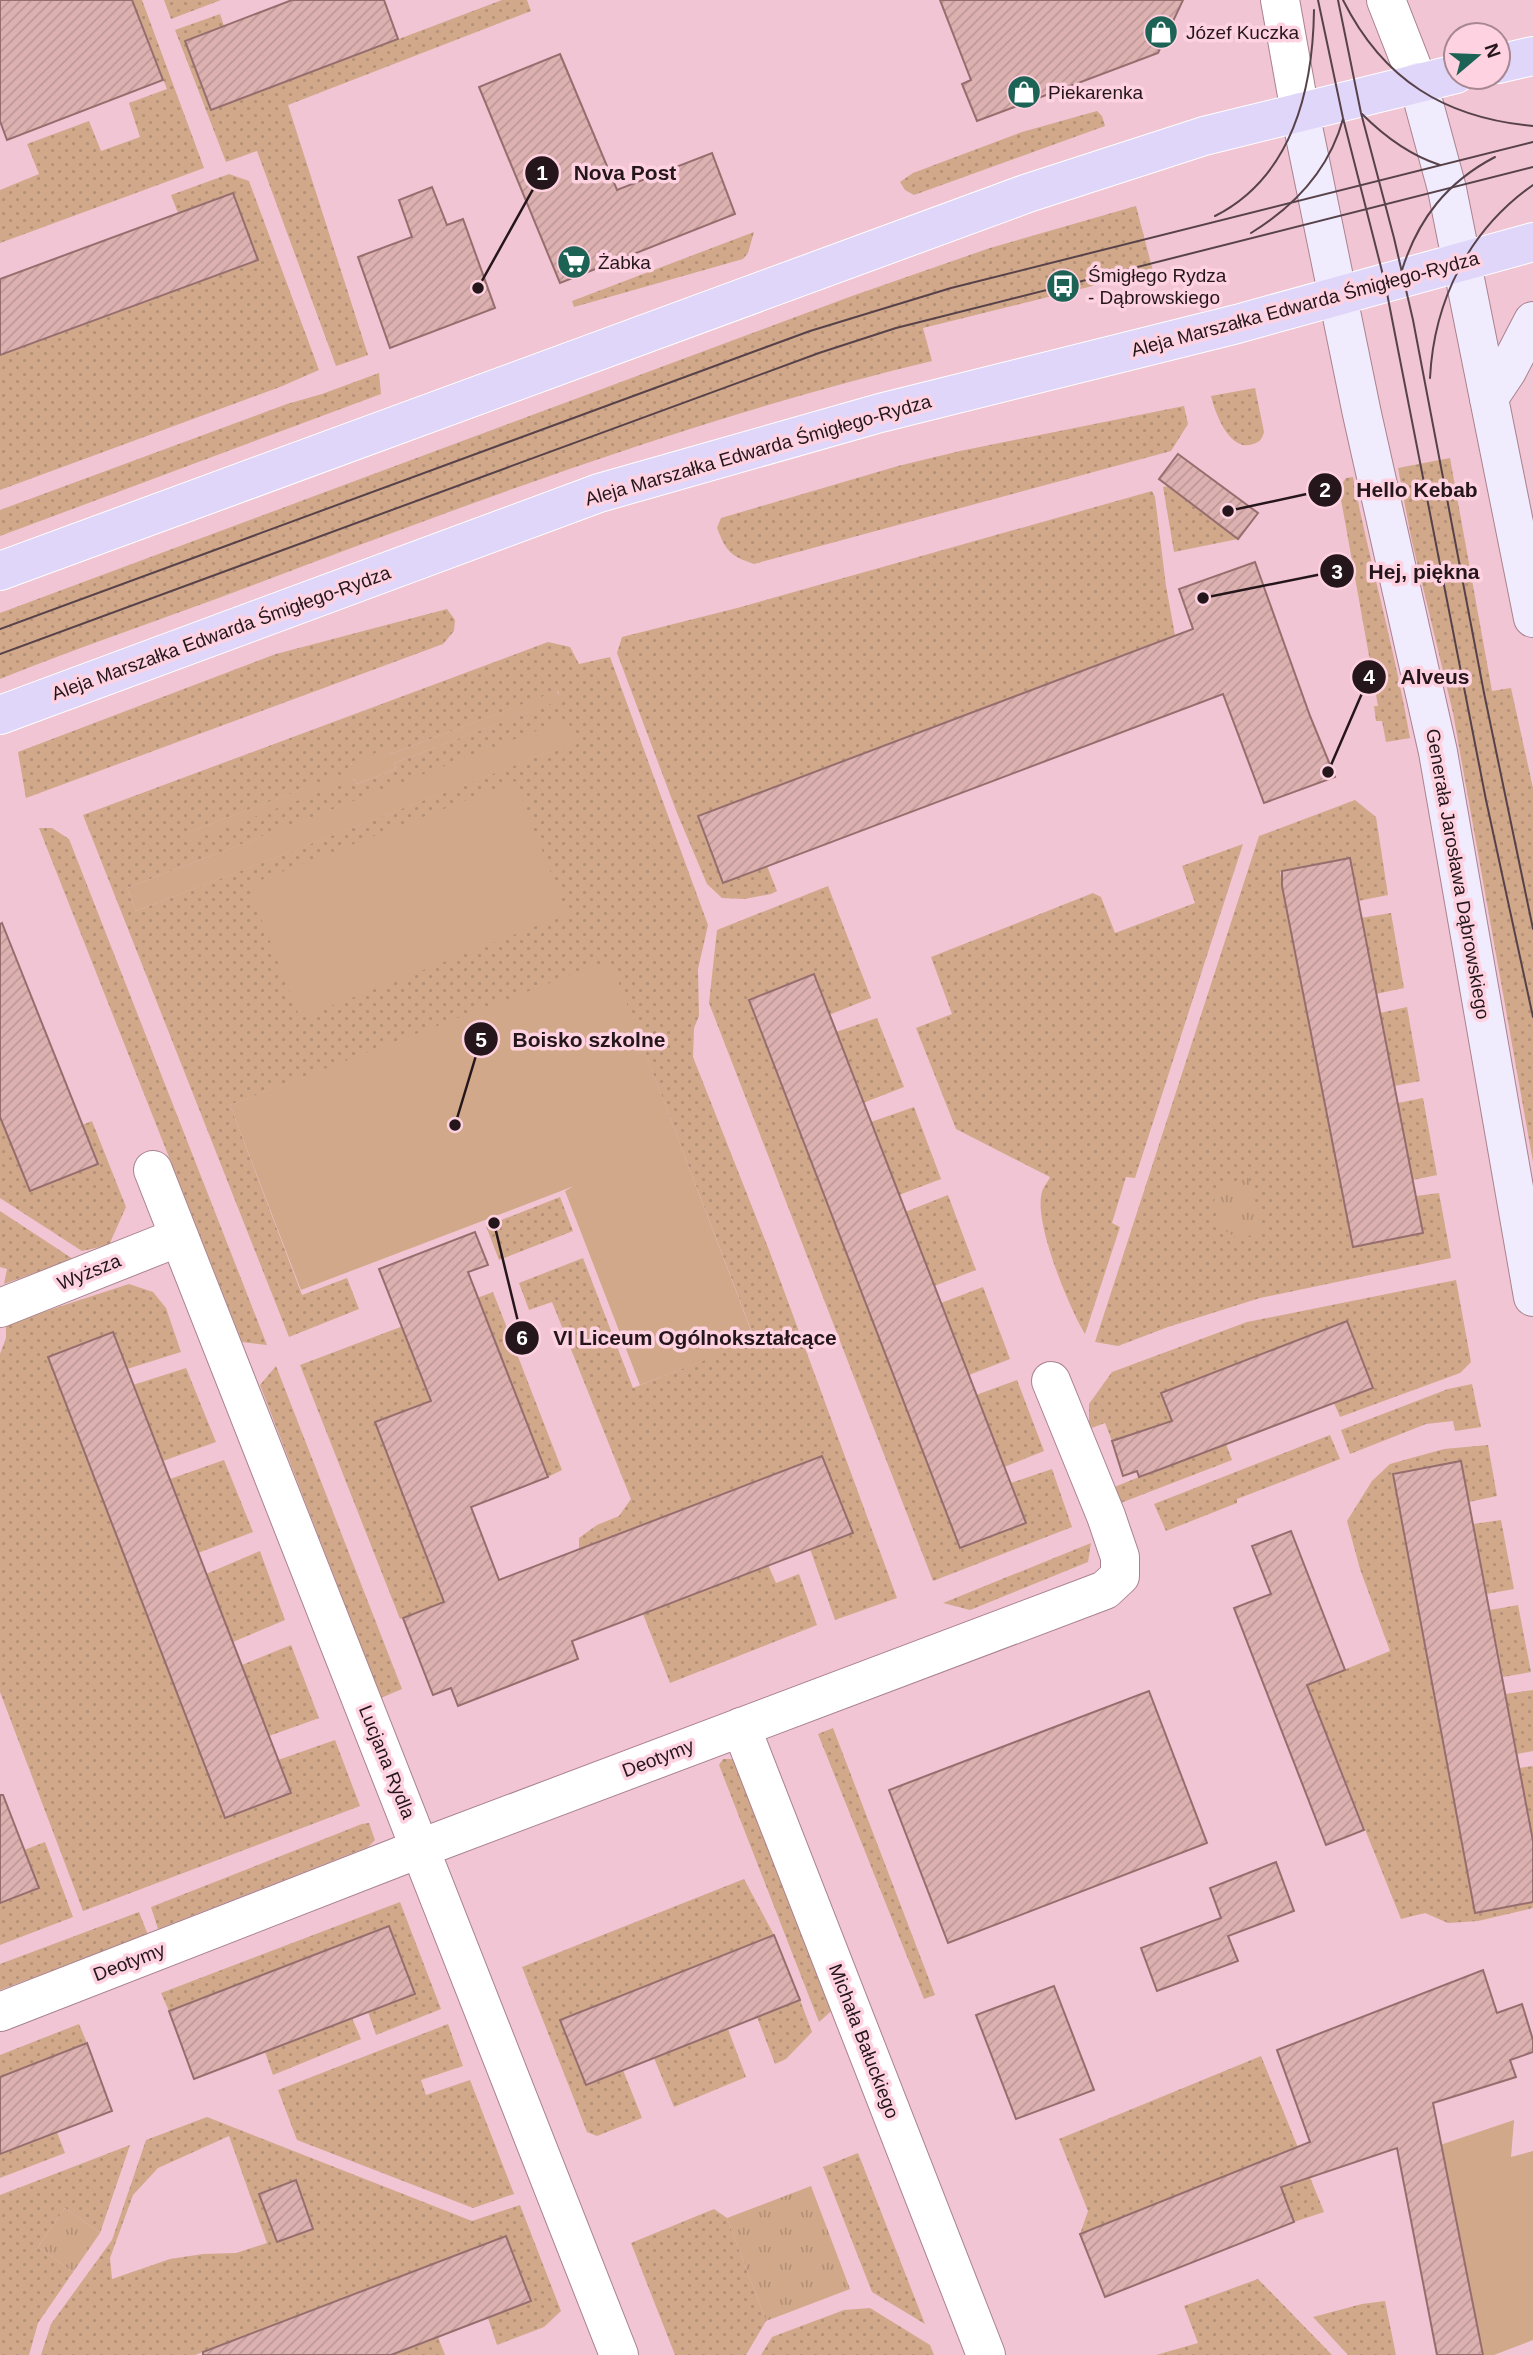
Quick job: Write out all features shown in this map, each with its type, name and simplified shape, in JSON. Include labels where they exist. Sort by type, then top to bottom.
[{"type":"main road","points":[[1512,61],[1533,56]]},
{"type":"main road","points":[[0,571],[1028,193],[1204,136],[1442,77]]},
{"type":"main road","points":[[1418,82],[1447,189],[1533,618]]},
{"type":"main road","name":"Generała Jarosława Dąbrowskiego","points":[[1300,112],[1337,296],[1438,752],[1533,1297]]},
{"type":"main road","name":"Aleja Marszałka Edwarda Śmigłego-Rydza","points":[[0,715],[599,493],[880,413],[1237,324],[1533,242]]},
{"type":"main road","points":[[1489,398],[1507,371],[1533,320]]},
{"type":"street","name":"Generała Jarosława Dąbrowskiego","points":[[1280,0],[1300,112]]},
{"type":"street","points":[[1386,0],[1418,82]]},
{"type":"street","name":"Lucjana Rydla","points":[[153,1170],[620,2355]]},
{"type":"street","name":"Wyższa","points":[[0,1308],[179,1237]]},
{"type":"street","name":"Deotymy","points":[[0,2012],[421,1847],[1105,1590],[1120,1576],[1119,1557],[1106,1516],[1051,1381]]},
{"type":"street","name":"Michała Bałuckiego","points":[[741,1727],[986,2355]]},
{"type":"green space","points":[[132,0],[142,0],[204,168],[0,243],[0,190],[39,174],[27,144],[89,121],[101,151],[140,137],[129,103],[167,89]]},
{"type":"green space","points":[[164,0],[221,0],[171,19]]},
{"type":"green space","points":[[502,0],[527,0],[531,11],[288,105],[368,355],[336,366],[257,151],[226,162],[175,30],[220,14],[224,26],[185,41],[211,110]]},
{"type":"green space","points":[[1097,111],[1105,126],[914,195],[905,190],[900,182],[913,173],[1022,132]]},
{"type":"green space","points":[[229,174],[249,181],[319,370],[280,387],[0,490],[0,355],[258,260],[233,193],[178,213],[171,195]]},
{"type":"green space","points":[[1136,206],[1153,271],[923,328],[932,361],[758,408],[587,463],[0,679],[0,613],[852,296],[990,248]]},
{"type":"green space","points":[[754,232],[748,253],[743,259],[574,307],[572,301]]},
{"type":"green space","points":[[379,373],[381,394],[0,536],[0,510],[287,404]]},
{"type":"green space","points":[[1255,388],[1264,432],[1259,441],[1253,444],[1237,443],[1225,430],[1211,396]]},
{"type":"green space","points":[[1184,406],[1188,424],[1171,451],[754,564],[730,552],[717,528],[721,518],[898,466]]},
{"type":"green space","points":[[1450,458],[1492,691],[1511,688],[1533,788],[1533,1162],[1453,713],[1411,537],[1398,468]]},
{"type":"green space","points":[[1353,477],[1410,738],[1386,742],[1382,721],[1376,721],[1374,706],[1378,706],[1339,488],[1346,478]]},
{"type":"green space","points":[[1214,480],[1217,483],[1198,509],[1238,539],[1174,552],[1163,487]]},
{"type":"green space","points":[[1152,491],[1175,635],[698,816],[767,866],[777,891],[744,899],[722,898],[707,884],[677,813],[617,653],[622,637],[741,607]]},
{"type":"green space","points":[[447,609],[455,620],[454,631],[443,644],[26,798],[18,752],[276,654]]},
{"type":"green space","points":[[548,642],[570,647],[579,664],[610,657],[708,925],[698,969],[699,1016],[694,1028],[693,1057],[769,1250],[897,1598],[835,1620],[810,1549],[852,1532],[822,1456],[579,1549],[579,1538],[597,1525],[619,1516],[631,1499],[552,1302],[529,1310],[519,1283],[583,1258],[633,1388],[755,1340],[610,961],[230,1105],[302,1295],[347,1278],[359,1309],[289,1337],[83,815]],"holes":[[[558,691],[560,700],[394,763],[396,769],[357,784],[355,779],[187,833],[354,770],[351,763],[389,749],[391,754]],[[567,720],[575,742],[136,911],[127,888]]]},
{"type":"green space","points":[[557,691],[561,700],[394,763],[396,769],[357,784],[355,779],[190,841],[187,833],[353,770],[351,762],[389,748],[391,754]]},
{"type":"green space","points":[[567,719],[576,742],[136,911],[127,888]]},
{"type":"green space","points":[[515,781],[567,914],[300,1018],[248,885]]},
{"type":"green space","points":[[1355,800],[1376,817],[1388,895],[1358,901],[1350,858],[1280,872],[1353,1246],[1423,1233],[1416,1196],[1439,1193],[1451,1258],[1260,1298],[1118,1346],[1095,1342],[1259,836]]},
{"type":"green space","points":[[39,828],[52,828],[69,839],[267,1345],[242,1342]]},
{"type":"green space","points":[[1243,844],[1135,1178],[1126,1177],[1112,1223],[1120,1227],[1085,1334],[1070,1305],[1047,1243],[1041,1206],[1043,1188],[1050,1177],[956,1129],[916,1028],[952,1014],[931,957],[1093,893],[1101,897],[1115,933],[1195,903],[1182,866]]},
{"type":"green space","points":[[828,886],[871,998],[829,1015],[813,974],[749,1000],[960,1548],[1025,1523],[1011,1483],[1052,1469],[1072,1527],[933,1581],[709,1003],[717,930]]},
{"type":"green space","points":[[1391,913],[1404,988],[1376,994],[1361,918]]},
{"type":"green space","points":[[610,960],[755,1341],[640,1385],[565,1191],[574,1186],[301,1290],[230,1105]]},
{"type":"green space","points":[[1407,1007],[1420,1081],[1394,1086],[1380,1013]]},
{"type":"green space","points":[[877,1018],[904,1087],[863,1103],[836,1032]]},
{"type":"green space","points":[[1423,1098],[1437,1175],[1413,1180],[1398,1103]]},
{"type":"green space","points":[[914,1107],[941,1179],[899,1195],[871,1122]]},
{"type":"green space","points":[[0,1117],[30,1191],[97,1164],[82,1125],[92,1121],[126,1207],[109,1245],[82,1251],[0,1198]]},
{"type":"green space","points":[[1248,1178],[1265,1231],[1239,1239],[1222,1229],[1214,1201],[1223,1186]]},
{"type":"green space","points":[[948,1195],[976,1270],[934,1286],[905,1212]]},
{"type":"green space","points":[[560,1197],[573,1231],[499,1260],[486,1226]]},
{"type":"green space","points":[[0,1211],[73,1259],[4,1284],[7,1269],[0,1267]]},
{"type":"green space","points":[[1456,1280],[1471,1362],[1460,1373],[1340,1417],[1334,1403],[1373,1387],[1347,1321],[1162,1393],[1187,1459],[1226,1444],[1232,1460],[1118,1504],[1112,1488],[1139,1477],[1138,1432],[1112,1441],[1105,1423],[1089,1429],[1089,1404],[1112,1372],[1247,1322]]},
{"type":"green space","points":[[129,1284],[153,1292],[166,1308],[181,1352],[127,1369],[113,1332],[48,1357],[225,1818],[291,1793],[278,1760],[335,1740],[360,1806],[83,1911],[0,1692],[0,1354],[6,1338],[6,1324]]},
{"type":"green space","points":[[983,1287],[1010,1359],[969,1375],[941,1303]]},
{"type":"green space","points":[[493,1292],[562,1470],[548,1477],[488,1325],[412,1354],[431,1401],[375,1423],[444,1602],[400,1619],[300,1365]]},
{"type":"green space","points":[[276,1366],[402,1689],[381,1698],[260,1385]]},
{"type":"green space","points":[[186,1368],[216,1442],[163,1461],[133,1385]]},
{"type":"green space","points":[[1017,1380],[1044,1451],[1004,1467],[976,1395]]},
{"type":"green space","points":[[1472,1384],[1481,1427],[1455,1431],[1453,1421],[1426,1424],[1350,1454],[1341,1430],[1448,1389]]},
{"type":"green space","points":[[1330,1435],[1340,1459],[1237,1499],[1237,1503],[1166,1531],[1154,1504]]},
{"type":"green space","points":[[1488,1445],[1497,1496],[1469,1502],[1461,1461],[1393,1474],[1475,1912],[1533,1902],[1533,1908],[1478,1921],[1448,1923],[1425,1913],[1401,1919],[1307,1685],[1390,1651],[1360,1569],[1347,1521],[1372,1481],[1390,1464],[1444,1449]]},
{"type":"green space","points":[[224,1460],[253,1532],[198,1553],[170,1479]]},
{"type":"green space","points":[[1501,1520],[1514,1589],[1486,1594],[1473,1524]]},
{"type":"green space","points":[[1091,1543],[1088,1562],[970,1610],[943,1603]]},
{"type":"green space","points":[[260,1551],[285,1620],[233,1642],[206,1574]]},
{"type":"green space","points":[[768,1565],[776,1583],[799,1574],[817,1625],[670,1683],[643,1614]]},
{"type":"green space","points":[[1518,1605],[1531,1672],[1503,1677],[1490,1610]]},
{"type":"green space","points":[[291,1645],[319,1718],[269,1736],[242,1665]]},
{"type":"green space","points":[[1533,1690],[1533,1751],[1517,1754],[1505,1694]]},
{"type":"green space","points":[[833,1728],[935,1995],[924,1999],[818,1734]]},
{"type":"green space","points":[[723,1759],[734,1759],[837,2006],[819,2022],[719,1765]]},
{"type":"green space","points":[[1533,1766],[1533,1841],[1519,1768]]},
{"type":"green space","points":[[369,1823],[375,1840],[368,1847],[158,1929],[151,1907]]},
{"type":"green space","points":[[45,1842],[73,1917],[0,1945],[0,1903],[24,1850]]},
{"type":"green space","points":[[744,1879],[774,1935],[560,2020],[586,2084],[623,2070],[642,2118],[597,2136],[587,2132],[522,1967]]},
{"type":"green space","points":[[400,1902],[441,2009],[376,2035],[368,2012],[415,1994],[388,1926],[169,2011],[161,1993]]},
{"type":"green space","points":[[139,1912],[148,1935],[0,1990],[0,1964]]},
{"type":"green space","points":[[800,2000],[812,2032],[786,2059],[775,2064],[757,2017]]},
{"type":"green space","points":[[352,2018],[361,2039],[273,2075],[265,2052]]},
{"type":"green space","points":[[79,2024],[87,2043],[0,2077],[0,2055]]},
{"type":"green space","points":[[448,2024],[463,2066],[421,2080],[426,2095],[470,2080],[514,2194],[473,2208],[297,2140],[278,2090]]},
{"type":"green space","points":[[728,2029],[746,2077],[674,2107],[654,2058]]},
{"type":"green space","points":[[1261,2056],[1324,2212],[1294,2222],[1269,2159],[1080,2234],[1088,2211],[1059,2139]]},
{"type":"green space","points":[[207,2117],[472,2221],[520,2205],[561,2311],[544,2327],[497,2345],[488,2318],[531,2301],[506,2236],[195,2355],[41,2355],[51,2324],[112,2240],[146,2140]],"holes":[[[229,2136],[267,2243],[236,2253],[170,2259],[112,2279],[110,2258],[133,2195],[158,2168]],[[296,2180],[313,2229],[277,2242],[260,2194]]]},
{"type":"green space","points":[[1514,2120],[1511,2157],[1533,2151],[1533,2340],[1494,2355],[1483,2355],[1440,2145]]},
{"type":"green space","points":[[57,2132],[65,2153],[0,2178],[0,2154]]},
{"type":"green space","points":[[130,2145],[100,2233],[65,2208],[38,2247],[73,2272],[38,2323],[29,2355],[0,2355],[0,2195]]},
{"type":"green space","points":[[858,2153],[925,2324],[872,2292],[823,2167]]},
{"type":"green space","points":[[811,2186],[850,2289],[766,2321],[727,2218]]},
{"type":"green space","points":[[65,2208],[100,2233],[73,2272],[38,2247]]},
{"type":"green space","points":[[714,2209],[727,2218],[766,2321],[746,2355],[675,2355],[631,2243]]},
{"type":"green space","points":[[1258,2279],[1332,2355],[1156,2355],[1198,2343],[1184,2306]]},
{"type":"green space","points":[[1385,2301],[1396,2355],[1348,2355],[1313,2317],[1362,2304]]},
{"type":"green space","points":[[870,2308],[930,2345],[934,2355],[761,2355],[772,2337],[844,2310]]},
{"type":"green space","points":[[438,2337],[445,2355],[391,2355]]},
{"type":"building","points":[[0,0],[132,0],[163,80],[7,140],[0,121]]},
{"type":"building","points":[[292,0],[384,0],[398,39],[211,110],[185,41]]},
{"type":"building","points":[[940,0],[1183,0],[1158,53],[977,121],[962,84],[971,80]]},
{"type":"building","points":[[560,54],[617,190],[712,153],[735,214],[560,283],[479,87]]},
{"type":"building","points":[[432,187],[447,225],[463,219],[495,308],[390,348],[358,257],[412,237],[399,200]]},
{"type":"building","points":[[233,193],[258,260],[0,355],[0,279]]},
{"type":"building","points":[[1178,454],[1258,513],[1238,539],[1159,479]]},
{"type":"building","points":[[1255,562],[1310,716],[1335,777],[1264,803],[1223,694],[723,883],[698,816],[1193,629],[1179,589]]},
{"type":"building","points":[[1350,858],[1423,1233],[1353,1247],[1282,886],[1282,871]]},
{"type":"building","points":[[2,923],[98,1164],[30,1191],[0,1117]]},
{"type":"building","points":[[814,974],[1026,1523],[960,1548],[749,1000]]},
{"type":"building","points":[[475,1232],[488,1265],[468,1272],[548,1477],[471,1507],[499,1580],[822,1456],[853,1533],[572,1641],[578,1659],[458,1706],[451,1688],[433,1695],[403,1618],[444,1602],[375,1422],[431,1401],[379,1269]]},
{"type":"building","points":[[1347,1321],[1373,1388],[1139,1477],[1137,1471],[1123,1476],[1112,1441],[1172,1421],[1161,1393]]},
{"type":"building","points":[[113,1332],[291,1793],[225,1818],[48,1357]]},
{"type":"building","points":[[1461,1461],[1533,1841],[1533,1902],[1475,1913],[1393,1474]]},
{"type":"building","points":[[1291,1531],[1345,1670],[1307,1685],[1364,1830],[1326,1845],[1234,1608],[1271,1594],[1252,1546]]},
{"type":"building","points":[[1149,1691],[1207,1843],[948,1943],[889,1790]]},
{"type":"building","points":[[0,1795],[3,1795],[39,1888],[0,1903]]},
{"type":"building","points":[[1276,1862],[1294,1911],[1228,1936],[1238,1961],[1157,1991],[1141,1948],[1221,1918],[1210,1888]]},
{"type":"building","points":[[389,1926],[415,1994],[194,2079],[169,2011]]},
{"type":"building","points":[[774,1935],[800,2000],[586,2085],[560,2020]]},
{"type":"building","points":[[1483,1970],[1497,2013],[1522,2004],[1533,2040],[1533,2052],[1510,2060],[1516,2077],[1433,2103],[1483,2355],[1437,2355],[1397,2148],[1281,2187],[1294,2222],[1105,2297],[1080,2234],[1310,2142],[1277,2050]]},
{"type":"building","points":[[1054,1986],[1094,2090],[1016,2119],[976,2015]]},
{"type":"building","points":[[87,2043],[112,2111],[0,2154],[0,2077]]},
{"type":"building","points":[[296,2180],[313,2229],[277,2242],[259,2194]]},
{"type":"building","points":[[506,2236],[531,2301],[391,2355],[203,2355],[203,2352]]},
{"type":"tram line","points":[[1318,0],[1343,118],[1385,283],[1486,800],[1533,1017]]},
{"type":"tram line","points":[[1338,0],[1361,113],[1413,320],[1484,693],[1533,929]]},
{"type":"tram line","points":[[1343,0],[1377,52],[1397,73],[1420,90],[1445,104],[1472,114],[1501,122],[1533,126]]},
{"type":"tram line","points":[[1215,216],[1241,199],[1263,179],[1280,155],[1293,128],[1303,100],[1309,70],[1314,10]]},
{"type":"tram line","points":[[1362,114],[1398,144],[1440,165]]},
{"type":"tram line","points":[[1251,233],[1282,211],[1308,185],[1329,155],[1343,119]]},
{"type":"tram line","points":[[0,629],[810,331],[951,288],[1533,142]]},
{"type":"tram line","points":[[1402,270],[1417,234],[1436,204],[1462,178],[1495,157]]},
{"type":"tram line","points":[[0,654],[819,353],[896,328],[1533,167]]},
{"type":"tram line","points":[[1430,378],[1439,321],[1459,269],[1490,223],[1533,185]]},
{"type":"place","name":"Józef Kuczka","points":[[1161,32]]},
{"type":"place","name":"Piekarenka","points":[[1024,92]]},
{"type":"place","name":"Żabka","points":[[574,262]]},
{"type":"place","name":"Śmigłego Rydza - Dąbrowskiego","points":[[1063,286]]},
{"type":"place","name":"Nova Post","points":[[478,288]]},
{"type":"place","name":"Hello Kebab","points":[[1228,511]]},
{"type":"place","name":"Hej, piękna","points":[[1203,598]]},
{"type":"place","name":"Alveus","points":[[1328,772]]},
{"type":"place","name":"Boisko szkolne","points":[[455,1125]]},
{"type":"place","name":"VI Liceum Ogólnokształcące","points":[[494,1223]]}]
